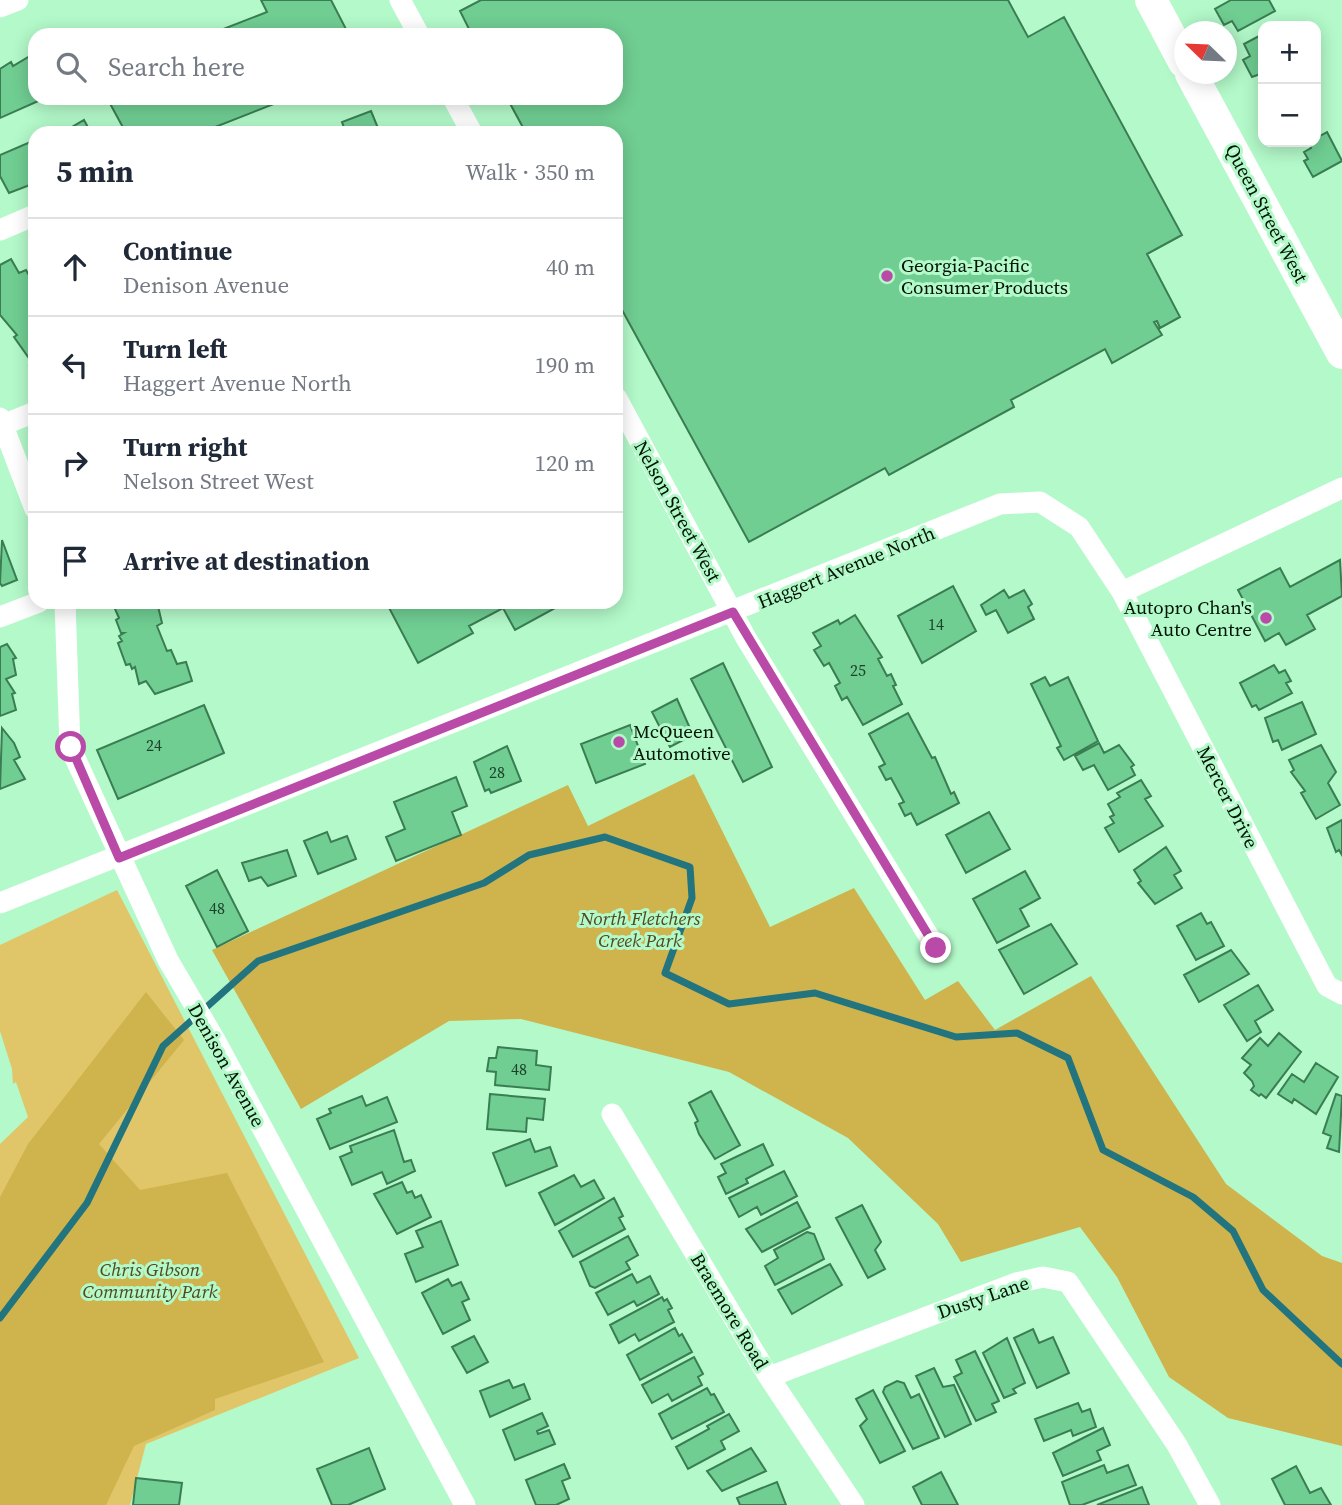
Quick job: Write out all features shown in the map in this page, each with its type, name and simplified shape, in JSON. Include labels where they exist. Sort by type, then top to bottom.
[{"type":"main road","points":[[1151,0],[1174,42]]},
{"type":"main road","name":"Queen Street West","points":[[1196,84],[1342,353]]},
{"type":"street","points":[[0,7],[18,0]]},
{"type":"street","points":[[400,0],[415,28]]},
{"type":"street","points":[[457,105],[468,126]]},
{"type":"street","points":[[0,230],[28,218]]},
{"type":"street","name":"Nelson Street West","points":[[623,410],[733,612],[936,948]]},
{"type":"street","points":[[28,414],[1,423],[28,491]]},
{"type":"street","points":[[1122,592],[1342,488]]},
{"type":"street","name":"Haggert Avenue North","points":[[0,903],[119,858],[1000,504],[1040,502],[1079,527],[1122,592]]},
{"type":"street","name":"Mercer Drive","points":[[1122,592],[1327,986],[1342,994]]},
{"type":"street","points":[[0,617],[28,606]]},
{"type":"street","name":"Denison Avenue","points":[[65,609],[71,747],[119,858],[185,990],[215,1040],[465,1505]]},
{"type":"street","name":"Braemore Road","points":[[612,1114],[769,1377],[854,1505]]},
{"type":"street","name":"Dusty Lane","points":[[769,1377],[1016,1283],[1043,1277],[1068,1282],[1177,1445],[1210,1505]]},
{"type":"green space","name":"North Fletchers Creek Park","points":[[694,774],[770,927],[854,888],[925,1000],[958,981],[995,1030],[1091,976],[1226,1184],[1322,1256],[1342,1263],[1342,1446],[1228,1418],[1169,1377],[1117,1277],[1080,1227],[961,1262],[938,1224],[848,1138],[729,1072],[521,1019],[449,1021],[301,1109],[212,950],[568,785],[588,826]]},
{"type":"green space","name":"Chris Gibson Community Park","points":[[117,890],[359,1358],[146,1444],[130,1505],[0,1505],[0,1144],[28,1117],[16,1082],[13,1084],[12,1069],[0,1031],[0,945]]},
{"type":"green space","name":"Chris Gibson Community Park","points":[[146,992],[184,1040],[99,1144],[140,1190],[227,1173],[324,1362],[215,1399],[215,1410],[134,1446],[106,1505],[0,1505],[0,1197],[28,1144]]},
{"type":"building","points":[[261,0],[331,0],[345,28],[226,28],[267,12]]},
{"type":"building","name":"Georgia-Pacific Consumer Products","points":[[481,0],[1008,0],[1028,37],[1064,17],[1182,235],[1147,254],[1180,317],[1160,328],[1157,321],[1154,322],[1162,335],[1112,363],[1105,349],[1011,400],[1014,407],[889,475],[885,468],[749,542],[623,312],[623,126],[522,126],[511,105],[623,105],[623,28],[468,28],[460,11]]},
{"type":"building","points":[[1231,0],[1269,0],[1275,11],[1238,31],[1237,21],[1222,21],[1215,9]]},
{"type":"building","points":[[1258,37],[1258,75],[1252,77],[1243,60],[1250,56],[1244,44]]},
{"type":"building","points":[[28,57],[29,105],[0,118],[0,69],[11,62],[13,66]]},
{"type":"building","points":[[111,105],[271,105],[218,126],[122,126]]},
{"type":"building","points":[[371,111],[377,126],[343,126],[342,122]]},
{"type":"building","points":[[84,120],[87,126],[74,126]]},
{"type":"building","points":[[1327,132],[1342,161],[1313,177],[1304,161],[1308,159],[1304,152],[1310,147],[1321,147],[1321,135]]},
{"type":"building","points":[[28,143],[28,186],[9,193],[0,176],[0,155]]},
{"type":"building","points":[[11,259],[19,273],[26,270],[28,274],[28,357],[14,337],[17,335],[0,315],[0,265]]},
{"type":"building","points":[[2,540],[17,580],[2,586],[0,583]]},
{"type":"building","points":[[1340,560],[1342,596],[1307,615],[1315,629],[1286,645],[1279,633],[1265,641],[1238,590],[1280,568],[1290,587]]},
{"type":"building","points":[[953,586],[976,631],[922,663],[898,616]]},
{"type":"building","points":[[1004,590],[1009,598],[1024,590],[1032,604],[1028,607],[1034,619],[1008,633],[996,610],[986,615],[981,605]]},
{"type":"building","points":[[115,609],[159,609],[162,623],[157,626],[167,651],[171,650],[177,664],[186,662],[192,681],[155,694],[146,681],[139,684],[135,667],[132,669],[130,664],[126,665],[118,643],[122,641],[119,636],[124,633],[121,633],[116,620],[119,618]]},
{"type":"building","points":[[390,609],[501,609],[469,626],[473,633],[418,663]]},
{"type":"building","points":[[504,609],[553,609],[515,630]]},
{"type":"building","points":[[855,615],[882,657],[878,659],[887,676],[891,674],[896,685],[893,686],[902,704],[863,725],[847,697],[842,700],[835,686],[840,683],[829,663],[824,666],[814,650],[821,646],[813,633],[838,620],[840,624]]},
{"type":"building","points":[[7,644],[16,658],[13,659],[16,675],[6,679],[15,693],[12,694],[16,710],[0,716],[0,647]]},
{"type":"building","points":[[723,663],[772,767],[743,782],[691,679]]},
{"type":"building","points":[[1274,665],[1279,673],[1285,670],[1291,681],[1286,683],[1292,693],[1259,710],[1256,705],[1252,707],[1240,683]]},
{"type":"building","points":[[1045,677],[1050,686],[1068,677],[1098,741],[1064,760],[1057,748],[1061,746],[1031,684]]},
{"type":"building","points":[[677,699],[693,735],[670,747],[652,712]]},
{"type":"building","points":[[1302,702],[1316,734],[1282,750],[1278,740],[1273,742],[1265,718]]},
{"type":"building","points":[[204,705],[224,753],[118,799],[97,750]]},
{"type":"building","points":[[908,713],[932,758],[935,757],[951,794],[954,792],[959,803],[917,825],[911,813],[905,816],[899,804],[904,802],[891,778],[886,780],[879,767],[885,764],[869,734]]},
{"type":"building","points":[[630,725],[645,764],[596,783],[581,744]]},
{"type":"building","points":[[2,728],[14,743],[20,757],[14,760],[25,779],[0,789]]},
{"type":"building","points":[[1099,743],[1104,753],[1119,745],[1134,765],[1131,767],[1135,775],[1108,790],[1094,765],[1083,770],[1075,756]]},
{"type":"building","points":[[1321,745],[1336,772],[1328,783],[1340,805],[1316,819],[1301,793],[1305,791],[1291,772],[1294,770],[1289,760]]},
{"type":"building","points":[[507,746],[521,781],[491,793],[489,789],[485,791],[474,762]]},
{"type":"building","points":[[456,777],[467,806],[452,812],[461,835],[396,861],[386,837],[405,829],[394,802]]},
{"type":"building","points":[[1141,780],[1151,796],[1145,799],[1163,826],[1119,852],[1105,828],[1114,823],[1110,817],[1114,815],[1108,804],[1120,797],[1117,793]]},
{"type":"building","points":[[989,812],[1010,849],[966,873],[946,835]]},
{"type":"building","points":[[1342,820],[1342,855],[1339,850],[1336,852],[1327,828]]},
{"type":"building","points":[[327,832],[331,842],[347,836],[356,859],[318,874],[304,841]]},
{"type":"building","points":[[1166,847],[1181,871],[1174,875],[1182,888],[1155,904],[1138,883],[1141,881],[1134,870]]},
{"type":"building","points":[[287,850],[296,876],[268,886],[261,877],[249,881],[242,863]]},
{"type":"building","points":[[217,870],[248,931],[217,947],[186,886]]},
{"type":"building","points":[[1025,871],[1040,898],[1020,909],[1029,926],[997,943],[973,899]]},
{"type":"building","points":[[1201,913],[1207,924],[1211,922],[1224,946],[1196,960],[1177,926]]},
{"type":"building","points":[[1051,924],[1077,964],[1024,994],[999,950]]},
{"type":"building","points":[[1231,950],[1249,974],[1199,1002],[1184,975]]},
{"type":"building","points":[[1258,985],[1273,1010],[1255,1021],[1261,1032],[1247,1041],[1224,1005]]},
{"type":"building","points":[[1279,1033],[1301,1052],[1266,1098],[1251,1090],[1254,1086],[1252,1081],[1244,1073],[1251,1065],[1242,1058],[1260,1038],[1268,1046]]},
{"type":"building","points":[[498,1047],[537,1051],[536,1065],[551,1067],[549,1090],[495,1085],[496,1072],[487,1071],[489,1058],[496,1058]]},
{"type":"building","points":[[1316,1063],[1338,1077],[1316,1114],[1294,1099],[1292,1103],[1278,1094],[1292,1074],[1304,1082]]},
{"type":"building","points":[[711,1091],[740,1145],[715,1159],[699,1134],[695,1123],[698,1121],[689,1103]]},
{"type":"building","points":[[490,1094],[545,1099],[543,1120],[527,1118],[526,1132],[487,1129]]},
{"type":"building","points":[[1336,1094],[1342,1096],[1339,1152],[1327,1148],[1331,1136],[1323,1133]]},
{"type":"building","points":[[362,1096],[366,1106],[387,1097],[397,1122],[330,1149],[317,1119],[331,1113],[329,1109]]},
{"type":"building","points":[[394,1130],[404,1162],[411,1160],[415,1171],[387,1184],[382,1172],[352,1185],[340,1157],[352,1152],[350,1146]]},
{"type":"building","points":[[530,1139],[535,1152],[550,1147],[557,1166],[506,1186],[493,1153]]},
{"type":"building","points":[[763,1144],[773,1165],[746,1179],[748,1183],[726,1194],[718,1177],[726,1173],[721,1164]]},
{"type":"building","points":[[784,1171],[797,1196],[761,1215],[757,1207],[739,1217],[729,1198]]},
{"type":"building","points":[[574,1175],[581,1187],[594,1180],[604,1198],[555,1225],[539,1193]]},
{"type":"building","points":[[402,1182],[407,1193],[412,1191],[415,1198],[421,1195],[431,1217],[397,1234],[374,1194]]},
{"type":"building","points":[[614,1198],[623,1216],[619,1218],[625,1229],[573,1257],[559,1231]]},
{"type":"building","points":[[797,1202],[810,1227],[762,1252],[746,1229]]},
{"type":"building","points":[[862,1205],[881,1242],[875,1250],[885,1269],[868,1278],[836,1218]]},
{"type":"building","points":[[441,1221],[458,1265],[416,1282],[405,1254],[423,1247],[416,1231]]},
{"type":"building","points":[[807,1232],[814,1234],[824,1259],[775,1285],[765,1266],[778,1258],[774,1250]]},
{"type":"building","points":[[628,1236],[638,1255],[626,1262],[630,1269],[595,1288],[590,1286],[580,1262]]},
{"type":"building","points":[[830,1264],[842,1285],[792,1314],[778,1290]]},
{"type":"building","points":[[632,1274],[637,1283],[650,1276],[659,1294],[637,1306],[634,1301],[608,1315],[596,1293]]},
{"type":"building","points":[[448,1279],[452,1286],[461,1282],[469,1299],[462,1302],[470,1320],[443,1334],[422,1293]]},
{"type":"building","points":[[662,1297],[664,1301],[667,1299],[672,1308],[668,1310],[674,1322],[639,1341],[635,1334],[619,1343],[610,1325]]},
{"type":"building","points":[[675,1328],[679,1336],[682,1334],[692,1352],[640,1380],[627,1355]]},
{"type":"building","points":[[1033,1329],[1039,1343],[1053,1337],[1069,1373],[1037,1388],[1014,1338]]},
{"type":"building","points":[[474,1336],[488,1362],[467,1373],[452,1347]]},
{"type":"building","points":[[1007,1338],[1025,1383],[1013,1389],[1016,1393],[1004,1398],[983,1353]]},
{"type":"building","points":[[975,1351],[999,1401],[992,1404],[996,1412],[976,1421],[954,1377],[962,1373],[956,1360]]},
{"type":"building","points":[[694,1357],[703,1374],[698,1377],[702,1385],[672,1401],[668,1394],[652,1403],[642,1385]]},
{"type":"building","points":[[934,1368],[943,1387],[954,1385],[971,1424],[945,1437],[916,1376]]},
{"type":"building","points":[[509,1380],[513,1388],[524,1384],[530,1399],[490,1417],[480,1391]]},
{"type":"building","points":[[897,1381],[904,1383],[911,1398],[919,1394],[939,1438],[913,1449],[883,1392],[885,1387]]},
{"type":"building","points":[[707,1388],[711,1395],[714,1394],[724,1412],[672,1439],[659,1414]]},
{"type":"building","points":[[873,1390],[905,1451],[880,1463],[860,1426],[867,1419],[856,1399]]},
{"type":"building","points":[[1078,1403],[1082,1412],[1090,1409],[1096,1427],[1073,1436],[1071,1430],[1044,1441],[1035,1419]]},
{"type":"building","points":[[542,1413],[548,1426],[537,1431],[538,1434],[549,1430],[555,1444],[515,1460],[503,1430]]},
{"type":"building","points":[[729,1414],[739,1431],[721,1441],[725,1449],[688,1469],[676,1447],[709,1429],[707,1426]]},
{"type":"building","points":[[1103,1428],[1110,1445],[1097,1451],[1101,1460],[1063,1476],[1053,1453]]},
{"type":"building","points":[[369,1448],[385,1489],[348,1505],[332,1505],[317,1469]]},
{"type":"building","points":[[751,1448],[766,1471],[722,1491],[707,1471]]},
{"type":"building","points":[[564,1464],[570,1478],[562,1481],[569,1499],[556,1505],[536,1505],[526,1480]]},
{"type":"building","points":[[1104,1465],[1107,1473],[1128,1465],[1136,1485],[1082,1505],[1070,1505],[1062,1482]]},
{"type":"building","points":[[1296,1466],[1310,1493],[1321,1488],[1331,1505],[1285,1505],[1272,1479]]},
{"type":"building","points":[[941,1472],[958,1505],[922,1505],[913,1487]]},
{"type":"building","points":[[136,1478],[182,1483],[179,1505],[133,1505]]},
{"type":"building","points":[[777,1482],[786,1505],[740,1505],[737,1498]]},
{"type":"building","points":[[1142,1487],[1149,1505],[1097,1505]]},
{"type":"waterway","points":[[0,1318],[87,1203],[163,1046],[258,961],[484,883],[529,855],[605,837],[690,867],[692,898],[665,973],[729,1004],[815,993],[956,1037],[1017,1033],[1068,1058],[1103,1150],[1193,1197],[1233,1231],[1263,1290],[1342,1364]]},
{"type":"place","name":"Georgia-Pacific Consumer Products","points":[[887,276]]},
{"type":"place","name":"Autopro Chan's Auto Centre","points":[[1266,618]]},
{"type":"place","name":"McQueen Automotive","points":[[619,742]]},
{"type":"route","points":[[71,747],[119,858],[733,612],[746,638],[936,948]]}]
